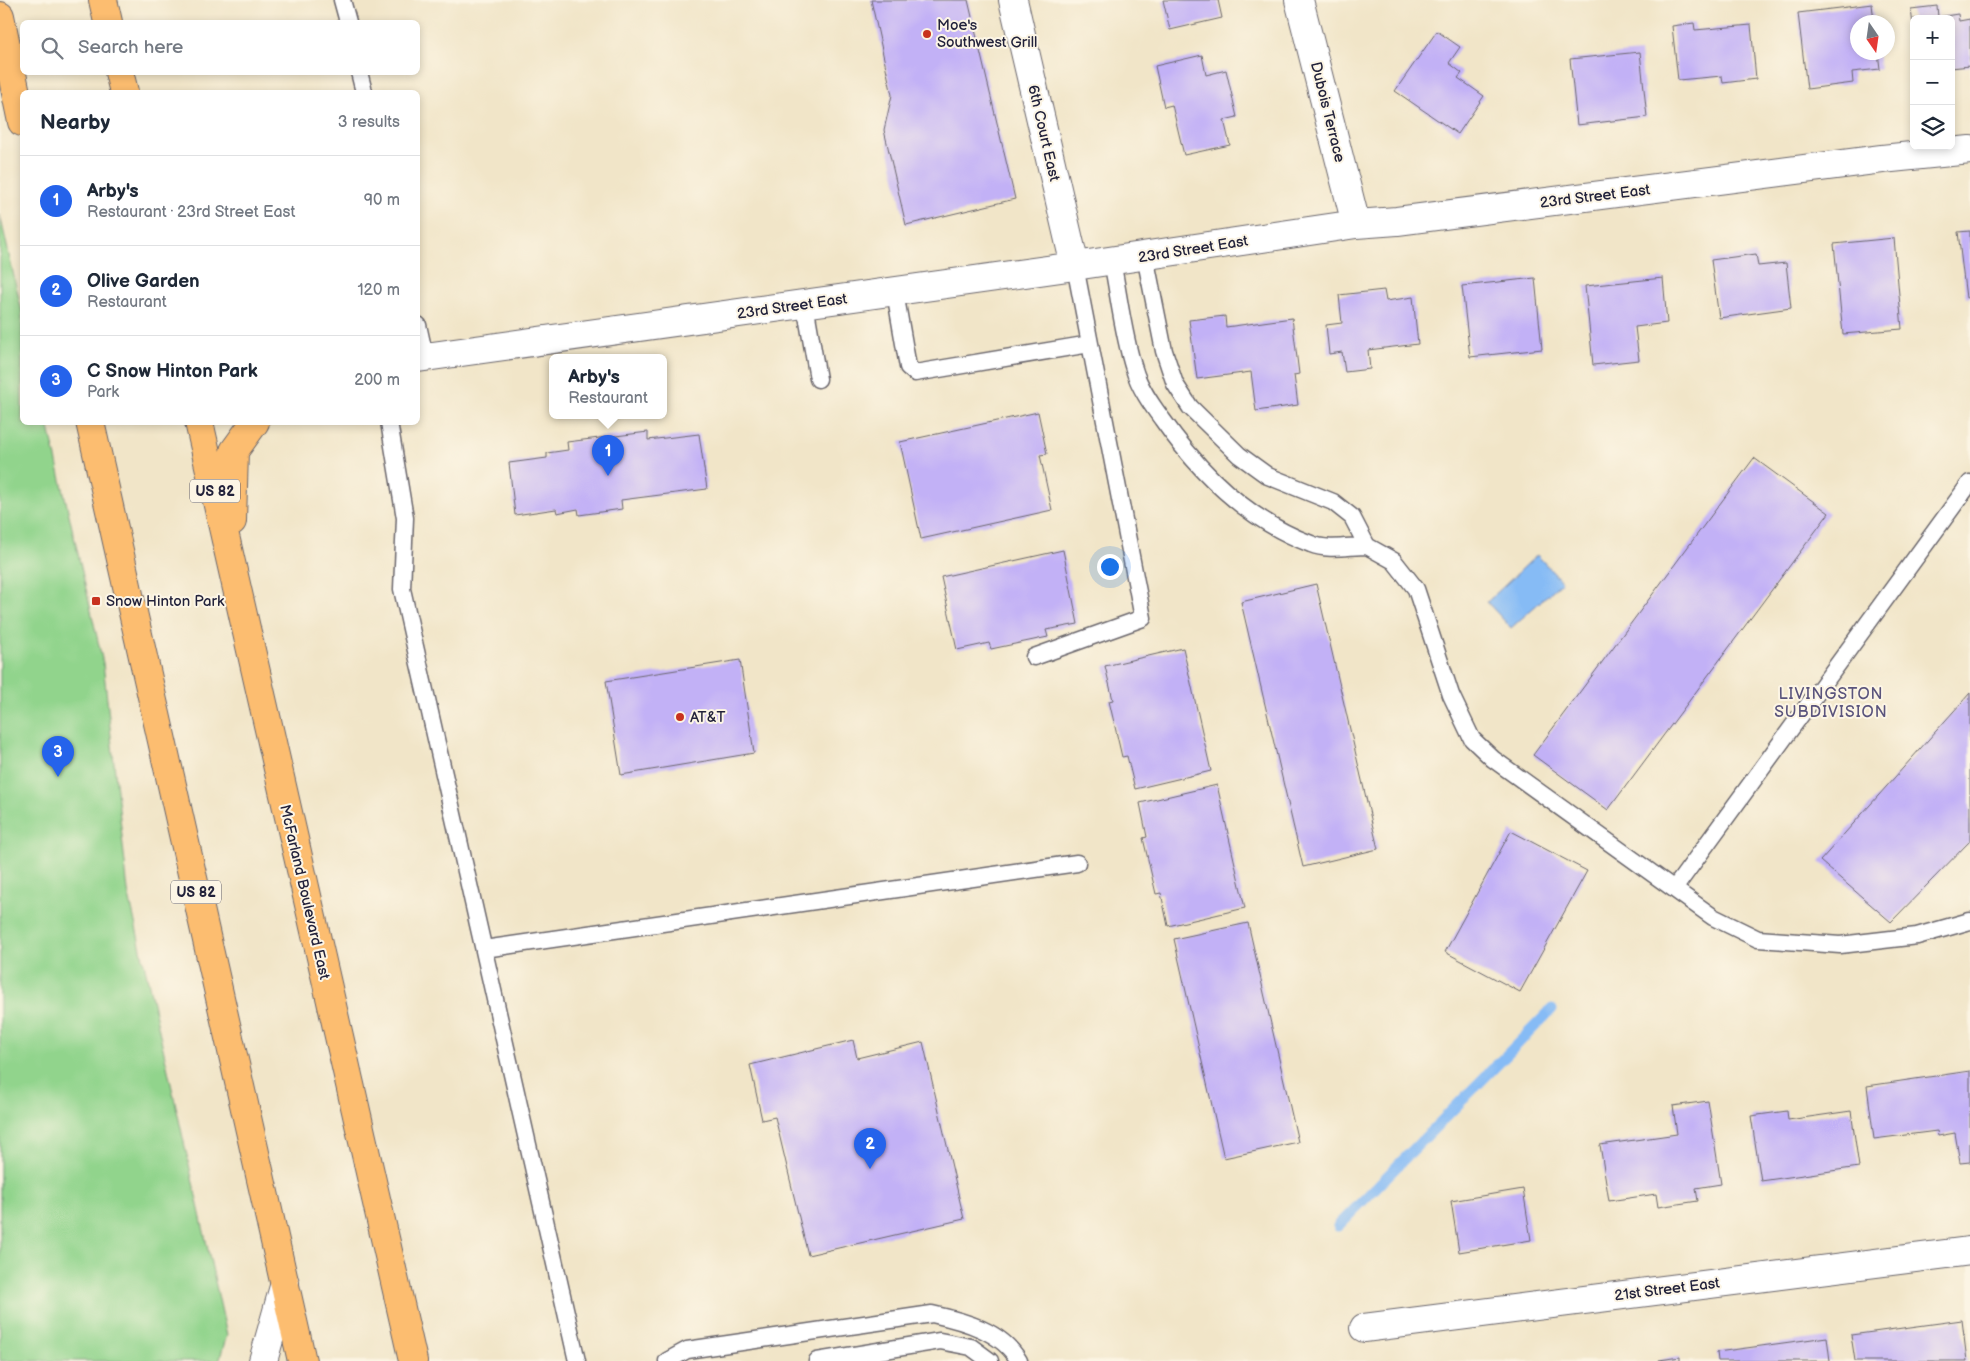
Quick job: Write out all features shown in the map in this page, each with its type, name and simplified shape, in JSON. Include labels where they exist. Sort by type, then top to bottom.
[{"type":"highway","points":[[103,0],[108,20]]},
{"type":"highway","points":[[0,16],[20,112]]},
{"type":"highway","points":[[121,75],[124,90]]},
{"type":"highway","name":"US 82","points":[[91,425],[302,1361]]},
{"type":"highway","name":"McFarland Boulevard East","points":[[200,425],[413,1361]]},
{"type":"highway","points":[[230,560],[234,451],[253,425]]},
{"type":"street","name":"6th Court East","points":[[1014,0],[1075,266]]},
{"type":"street","name":"Dubois Terrace","points":[[1299,0],[1356,224]]},
{"type":"street","name":"23rd Street East","points":[[421,358],[1112,261],[1356,224],[1397,221],[1882,159],[1970,150]]},
{"type":"street","name":"21st Street East","points":[[1364,1328],[1970,1251]]},
{"type":"street","points":[[263,1361],[284,1283]]},
{"type":"lane","points":[[342,0],[347,20]]},
{"type":"lane","points":[[360,75],[364,90]]},
{"type":"lane","points":[[1145,256],[1164,351],[1175,384],[1190,408],[1239,455],[1268,476],[1333,502],[1352,518],[1367,546]]},
{"type":"lane","points":[[1112,261],[1134,370],[1150,402],[1174,436],[1210,478],[1265,522],[1311,544],[1329,548],[1367,546],[1394,561],[1416,589],[1451,695],[1472,738],[1493,759],[1713,917],[1758,939],[1840,945],[1916,936],[1970,921]]},
{"type":"lane","points":[[1034,657],[1142,618],[1075,266]]},
{"type":"lane","points":[[895,292],[908,367],[915,373],[1090,344]]},
{"type":"lane","points":[[805,304],[818,379]]},
{"type":"lane","points":[[390,425],[405,518],[402,589],[577,1361]]},
{"type":"lane","points":[[1674,889],[1970,483]]},
{"type":"lane","points":[[484,948],[1077,863]]},
{"type":"lane","points":[[667,1361],[687,1350],[932,1314],[968,1322],[1000,1340],[1019,1361]]},
{"type":"lane","points":[[817,1361],[940,1341],[971,1348],[990,1361]]},
{"type":"green space","points":[[0,215],[20,303],[20,425],[48,425],[103,663],[128,891],[227,1335],[219,1361],[0,1361]]},
{"type":"water","points":[[1537,555],[1562,582],[1511,628],[1487,602]]},
{"type":"building","points":[[871,0],[968,0],[1015,199],[906,225],[884,130],[892,95]]},
{"type":"building","points":[[1163,0],[1218,0],[1222,18],[1170,30]]},
{"type":"building","points":[[1872,4],[1873,15],[1850,15],[1850,60],[1879,60],[1880,69],[1852,72],[1853,83],[1807,89],[1798,13]]},
{"type":"building","points":[[1937,6],[1938,15],[1912,15],[1911,9]]},
{"type":"building","points":[[1958,14],[1959,21],[1970,19],[1970,66],[1955,68],[1955,15],[1951,15]]},
{"type":"building","points":[[1694,23],[1695,30],[1751,25],[1756,79],[1723,83],[1722,76],[1678,80],[1672,26]]},
{"type":"building","points":[[1437,31],[1460,47],[1449,63],[1462,73],[1458,78],[1484,96],[1458,134],[1395,91]]},
{"type":"building","points":[[1640,52],[1647,117],[1577,125],[1570,59]]},
{"type":"building","points":[[1202,55],[1206,75],[1226,70],[1237,117],[1224,120],[1230,145],[1184,155],[1172,105],[1164,107],[1155,66]]},
{"type":"building","points":[[1970,231],[1970,297],[1966,298],[1958,232]]},
{"type":"building","points":[[1894,238],[1902,329],[1843,334],[1834,244]]},
{"type":"building","points":[[1756,254],[1758,266],[1786,263],[1791,308],[1719,318],[1711,260]]},
{"type":"building","points":[[1535,278],[1542,349],[1470,357],[1462,286]]},
{"type":"building","points":[[1663,278],[1667,323],[1635,327],[1639,360],[1593,365],[1585,286]]},
{"type":"building","points":[[1384,290],[1386,301],[1413,297],[1418,344],[1368,350],[1370,369],[1345,372],[1342,352],[1329,354],[1326,325],[1342,323],[1339,295]]},
{"type":"building","points":[[1225,316],[1226,327],[1292,318],[1299,374],[1294,375],[1298,405],[1256,411],[1251,372],[1197,379],[1189,320]]},
{"type":"building","points":[[1038,412],[1047,454],[1040,455],[1052,510],[921,539],[900,442]]},
{"type":"building","points":[[648,432],[648,440],[699,434],[707,489],[621,500],[622,509],[579,515],[578,509],[557,513],[556,509],[515,515],[509,463],[547,458],[547,453],[568,450],[567,442]]},
{"type":"building","points":[[1754,458],[1829,513],[1608,810],[1533,755]]},
{"type":"building","points":[[1063,550],[1078,624],[1046,630],[1048,637],[991,649],[989,643],[957,650],[941,577]]},
{"type":"building","points":[[1316,584],[1378,849],[1303,867],[1241,602]]},
{"type":"building","points":[[1183,648],[1211,771],[1135,789],[1127,756],[1122,757],[1109,701],[1113,700],[1105,666]]},
{"type":"building","points":[[740,660],[754,753],[621,775],[606,681]]},
{"type":"building","points":[[1970,693],[1970,841],[1891,922],[1820,861]]},
{"type":"building","points":[[1217,785],[1245,908],[1168,926],[1161,893],[1156,894],[1143,838],[1147,837],[1140,803]]},
{"type":"building","points":[[1511,831],[1587,871],[1520,992],[1445,952]]},
{"type":"building","points":[[1248,923],[1298,1142],[1224,1158],[1174,939]]},
{"type":"building","points":[[853,1040],[857,1058],[923,1042],[964,1219],[808,1255],[775,1117],[762,1120],[750,1065]]},
{"type":"building","points":[[1970,1071],[1970,1162],[1960,1163],[1955,1133],[1938,1136],[1937,1131],[1874,1139],[1867,1086]]},
{"type":"building","points":[[1708,1101],[1721,1184],[1696,1188],[1698,1201],[1658,1207],[1656,1194],[1609,1201],[1600,1145],[1677,1134],[1673,1106]]},
{"type":"building","points":[[1787,1111],[1788,1120],[1851,1111],[1859,1167],[1761,1181],[1751,1116]]},
{"type":"building","points":[[1523,1189],[1531,1240],[1459,1252],[1451,1201]]},
{"type":"building","points":[[1962,1320],[1967,1361],[1855,1361],[1851,1335]]},
{"type":"building","points":[[1827,1337],[1830,1361],[1718,1361],[1717,1352]]},
{"type":"building","points":[[1680,1357],[1680,1361],[1659,1361],[1659,1360]]},
{"type":"waterway","points":[[1338,1226],[1552,1009]]},
{"type":"place","name":"Moe's Southwest Grill","points":[[927,34]]},
{"type":"place","name":"Arby's","points":[[608,476]]},
{"type":"place","name":"Snow Hinton Park","points":[[96,601]]},
{"type":"place","name":"AT&T","points":[[680,717]]},
{"type":"place","name":"C Snow Hinton Park","points":[[58,777]]},
{"type":"place","name":"Olive Garden","points":[[870,1169]]},
{"type":"district","name":"LIVINGSTON SUBDIVISION","points":[[1831,702]]}]
